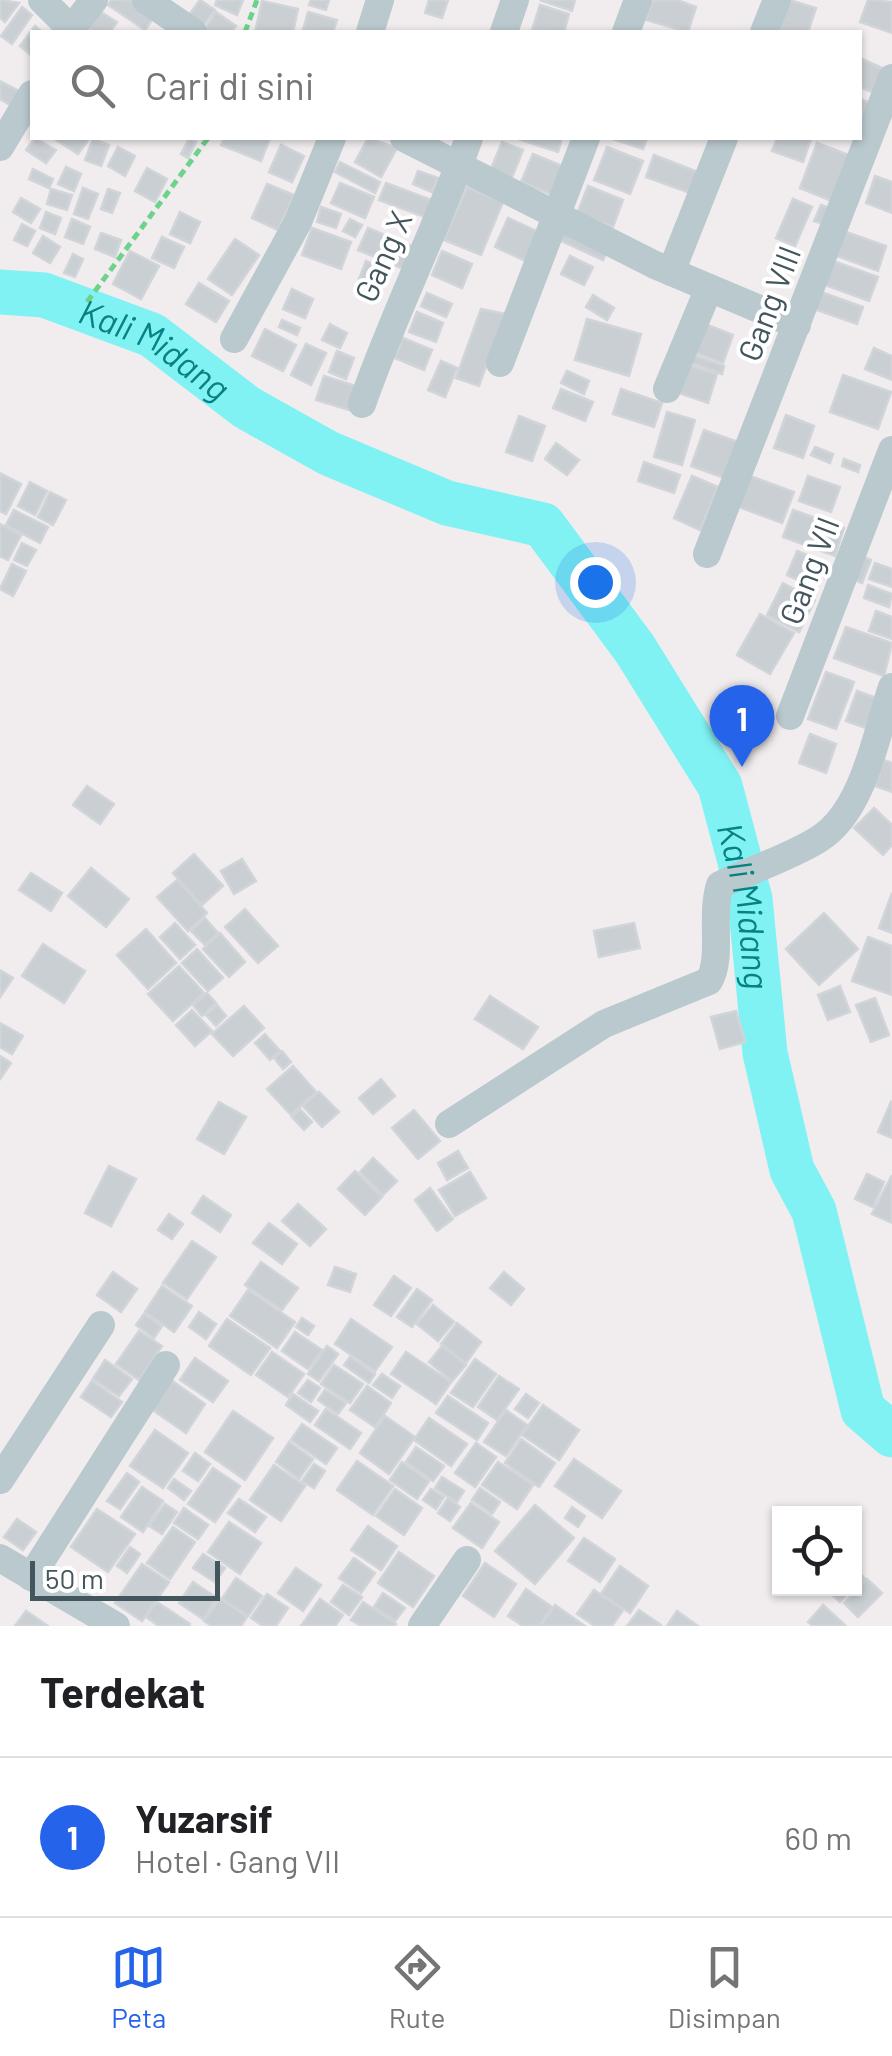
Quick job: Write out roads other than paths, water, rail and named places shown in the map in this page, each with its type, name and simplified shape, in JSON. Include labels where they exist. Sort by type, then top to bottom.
[{"type":"street","points":[[42,0],[69,30]]},
{"type":"street","points":[[71,30],[94,0]]},
{"type":"street","points":[[146,0],[190,30]]},
{"type":"street","points":[[371,30],[380,0]]},
{"type":"street","points":[[505,30],[515,0]]},
{"type":"street","points":[[627,30],[638,0]]},
{"type":"street","points":[[765,30],[777,0]]},
{"type":"street","name":"Gang VIII","points":[[707,554],[892,78]]},
{"type":"street","points":[[0,147],[30,97]]},
{"type":"street","points":[[234,338],[298,222],[331,140]]},
{"type":"street","points":[[408,140],[671,272],[797,325]]},
{"type":"street","name":"Gang X","points":[[362,404],[391,320],[408,293],[469,140]]},
{"type":"street","points":[[500,363],[585,140]]},
{"type":"street","points":[[671,272],[723,140]]},
{"type":"street","points":[[667,389],[709,288]]},
{"type":"street","name":"Gang VII","points":[[790,716],[892,450]]},
{"type":"street","points":[[449,1124],[604,1024],[708,981],[716,964],[713,918],[720,885],[820,838],[848,809],[892,687]]},
{"type":"street","points":[[0,1480],[101,1325]]},
{"type":"street","points":[[31,1576],[166,1365]]},
{"type":"street","points":[[0,1558],[116,1626]]},
{"type":"street","points":[[422,1626],[467,1560]]},
{"type":"waterway","name":"Kali Midang","points":[[0,292],[44,295],[152,335],[246,407],[328,453],[447,503],[543,525],[635,649],[720,786],[750,899],[765,1053],[792,1170],[814,1211],[863,1410],[892,1435]]},
{"type":"place","name":"Yuzarsif","points":[[742,767]]}]
